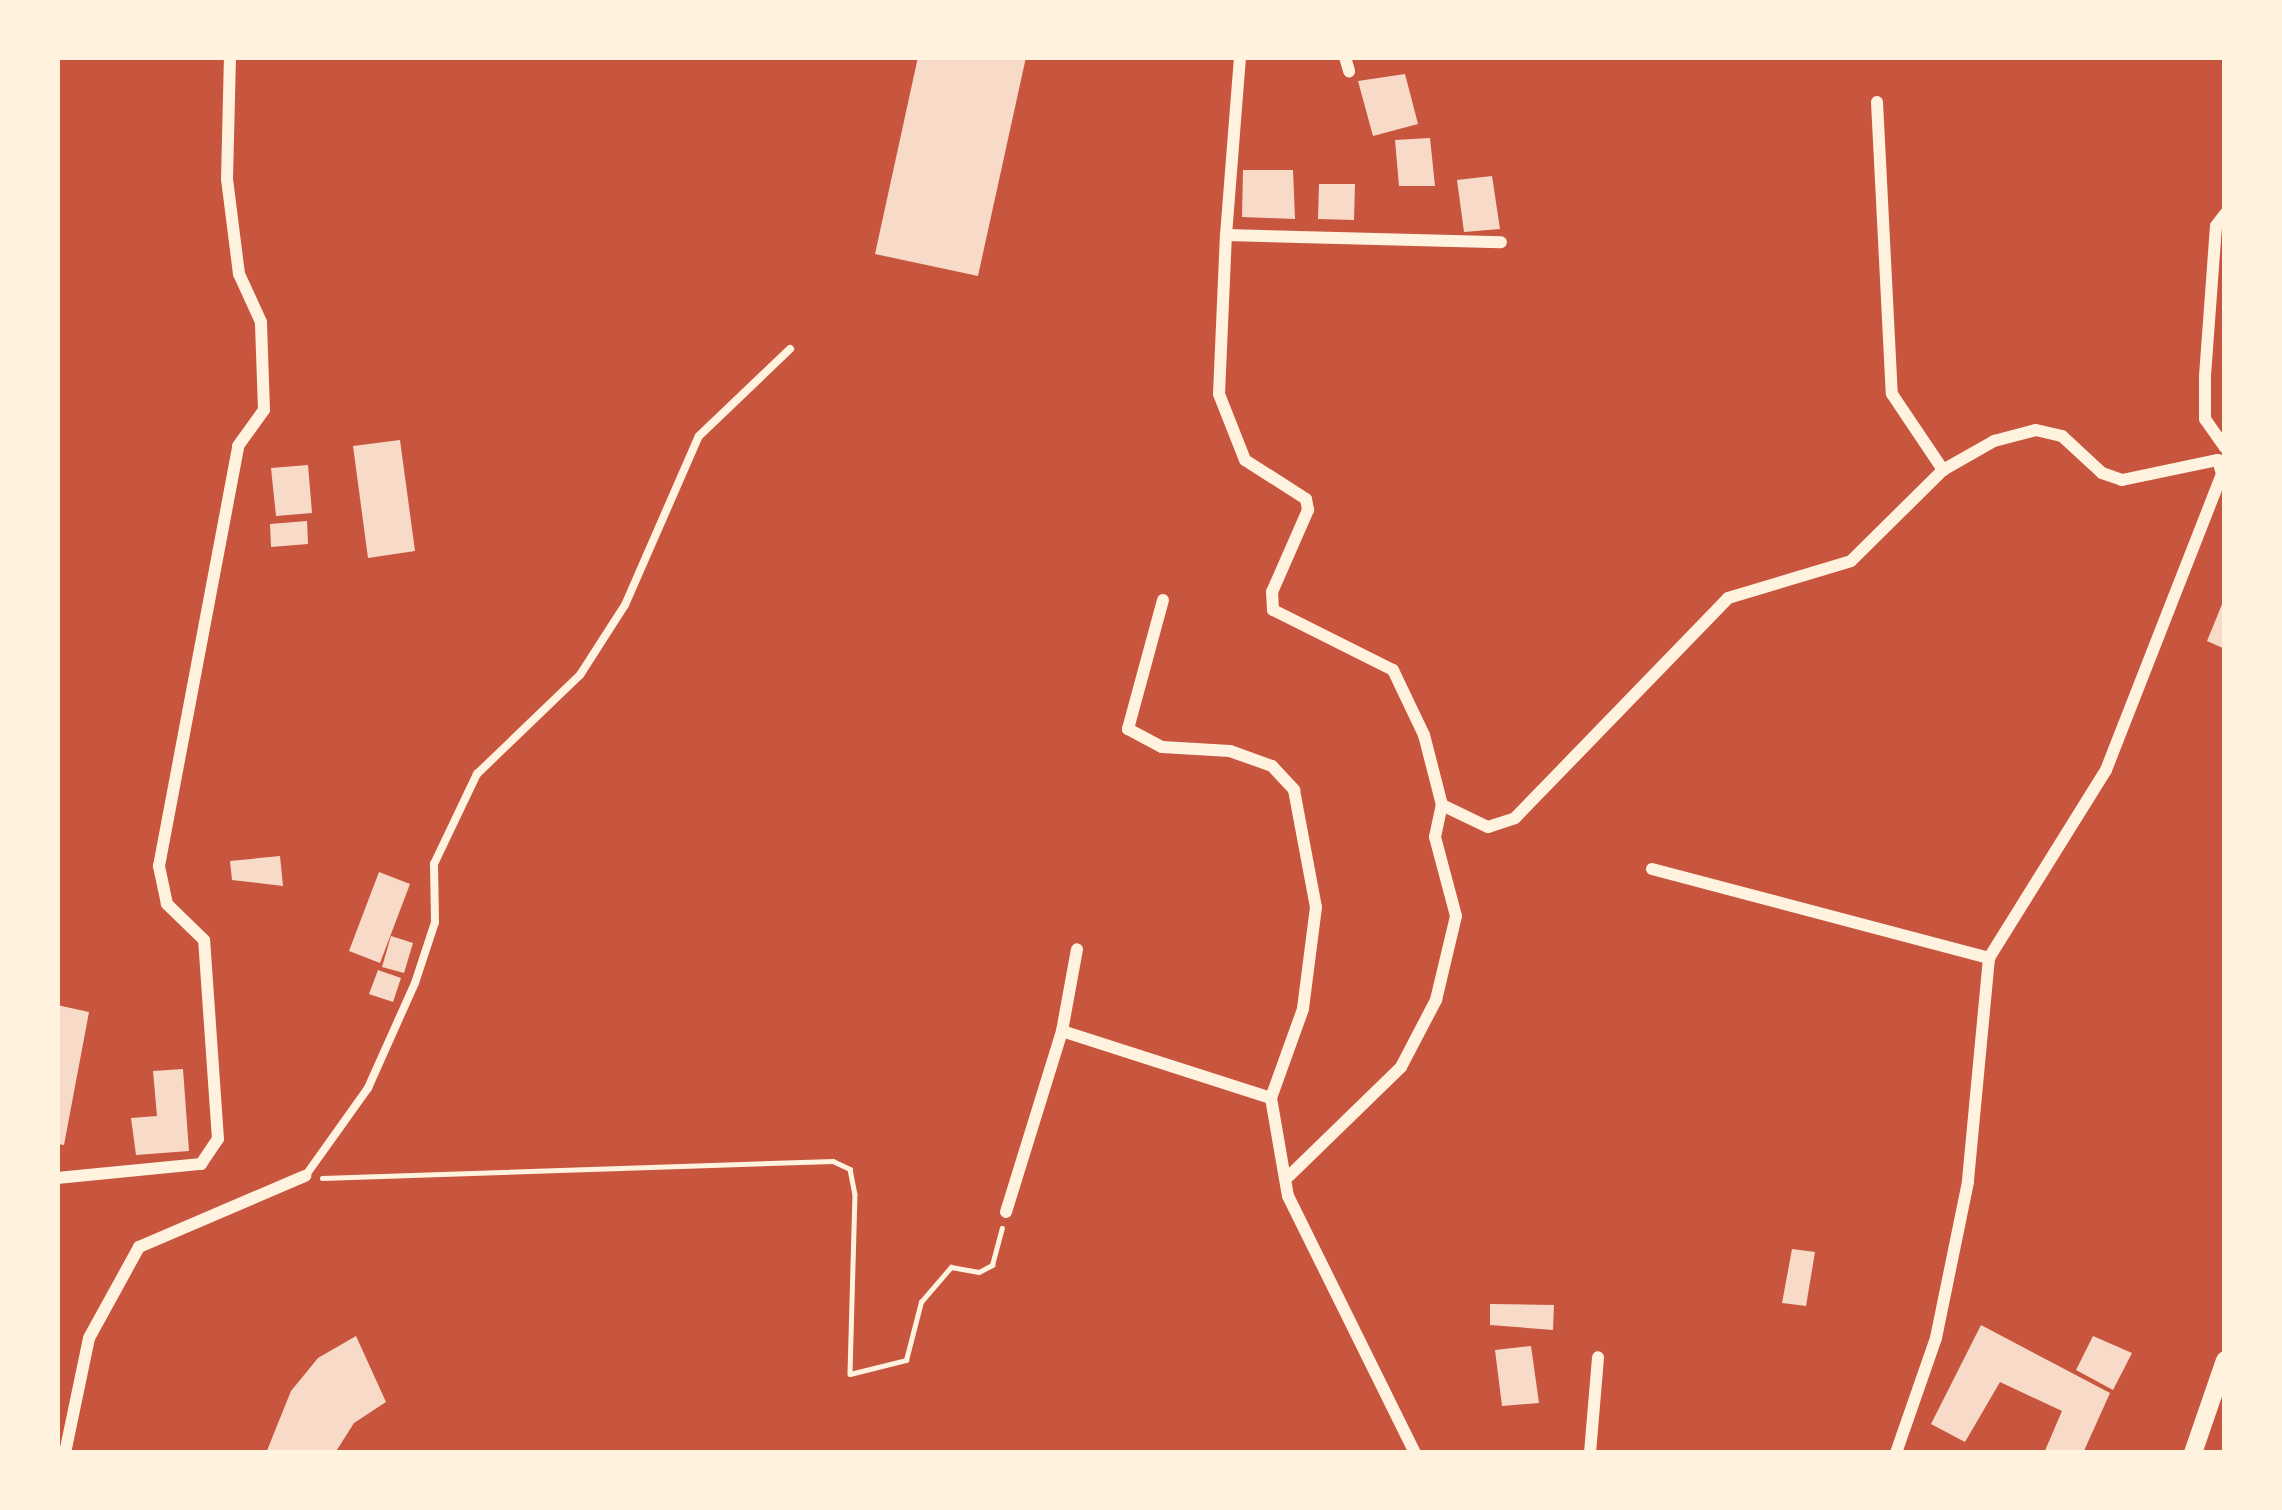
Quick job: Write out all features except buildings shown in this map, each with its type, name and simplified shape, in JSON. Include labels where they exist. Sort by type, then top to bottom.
[{"type":"street","points":[[57,1178],[201,1164],[218,1139],[204,940],[166,904],[159,866],[238,446],[263,410],[261,322],[239,274],[227,178],[230,57]]},
{"type":"street","points":[[1240,57],[1219,394],[1245,460],[1306,499],[1308,511],[1272,592],[1273,610],[1393,670],[1424,735],[1442,805],[1436,837],[1456,916],[1436,1000],[1401,1066],[1289,1176]]},
{"type":"street","points":[[1877,102],[1892,394],[1943,470]]},
{"type":"street","points":[[2225,214],[2216,226],[2205,419],[2225,448]]},
{"type":"street","points":[[1226,235],[1501,242]]},
{"type":"street","points":[[1442,805],[1488,827],[1515,818],[1728,598],[1851,561],[1943,470],[1994,441],[2036,430],[2062,436],[2110,477],[2165,473],[2206,458],[2218,460],[2222,474],[2107,770],[1989,958],[1967,1182],[1936,1338],[1896,1453]]},
{"type":"street","points":[[1163,600],[1128,729],[1162,747],[1230,751],[1272,766],[1294,790],[1314,868],[1315,957],[1271,1098],[1289,1176],[1288,1196],[1415,1453]]},
{"type":"street","points":[[1652,868],[1989,958]]},
{"type":"street","points":[[1006,1212],[1062,1031],[1077,949]]},
{"type":"street","points":[[1062,1031],[1271,1098]]},
{"type":"street","points":[[65,1453],[88,1338],[139,1247],[305,1176]]},
{"type":"street","points":[[1590,1453],[1598,1357]]},
{"type":"street","points":[[2193,1453],[2225,1360]]},
{"type":"lane","points":[[305,1176],[368,1088],[415,983],[435,922],[434,864],[477,774],[580,675],[625,605],[700,436],[790,349]]},
{"type":"path","points":[[340,1180],[833,1162],[850,1169],[855,1194],[850,1374],[906,1360],[921,1302],[951,1268],[979,1272],[992,1265],[1006,1212]]}]
